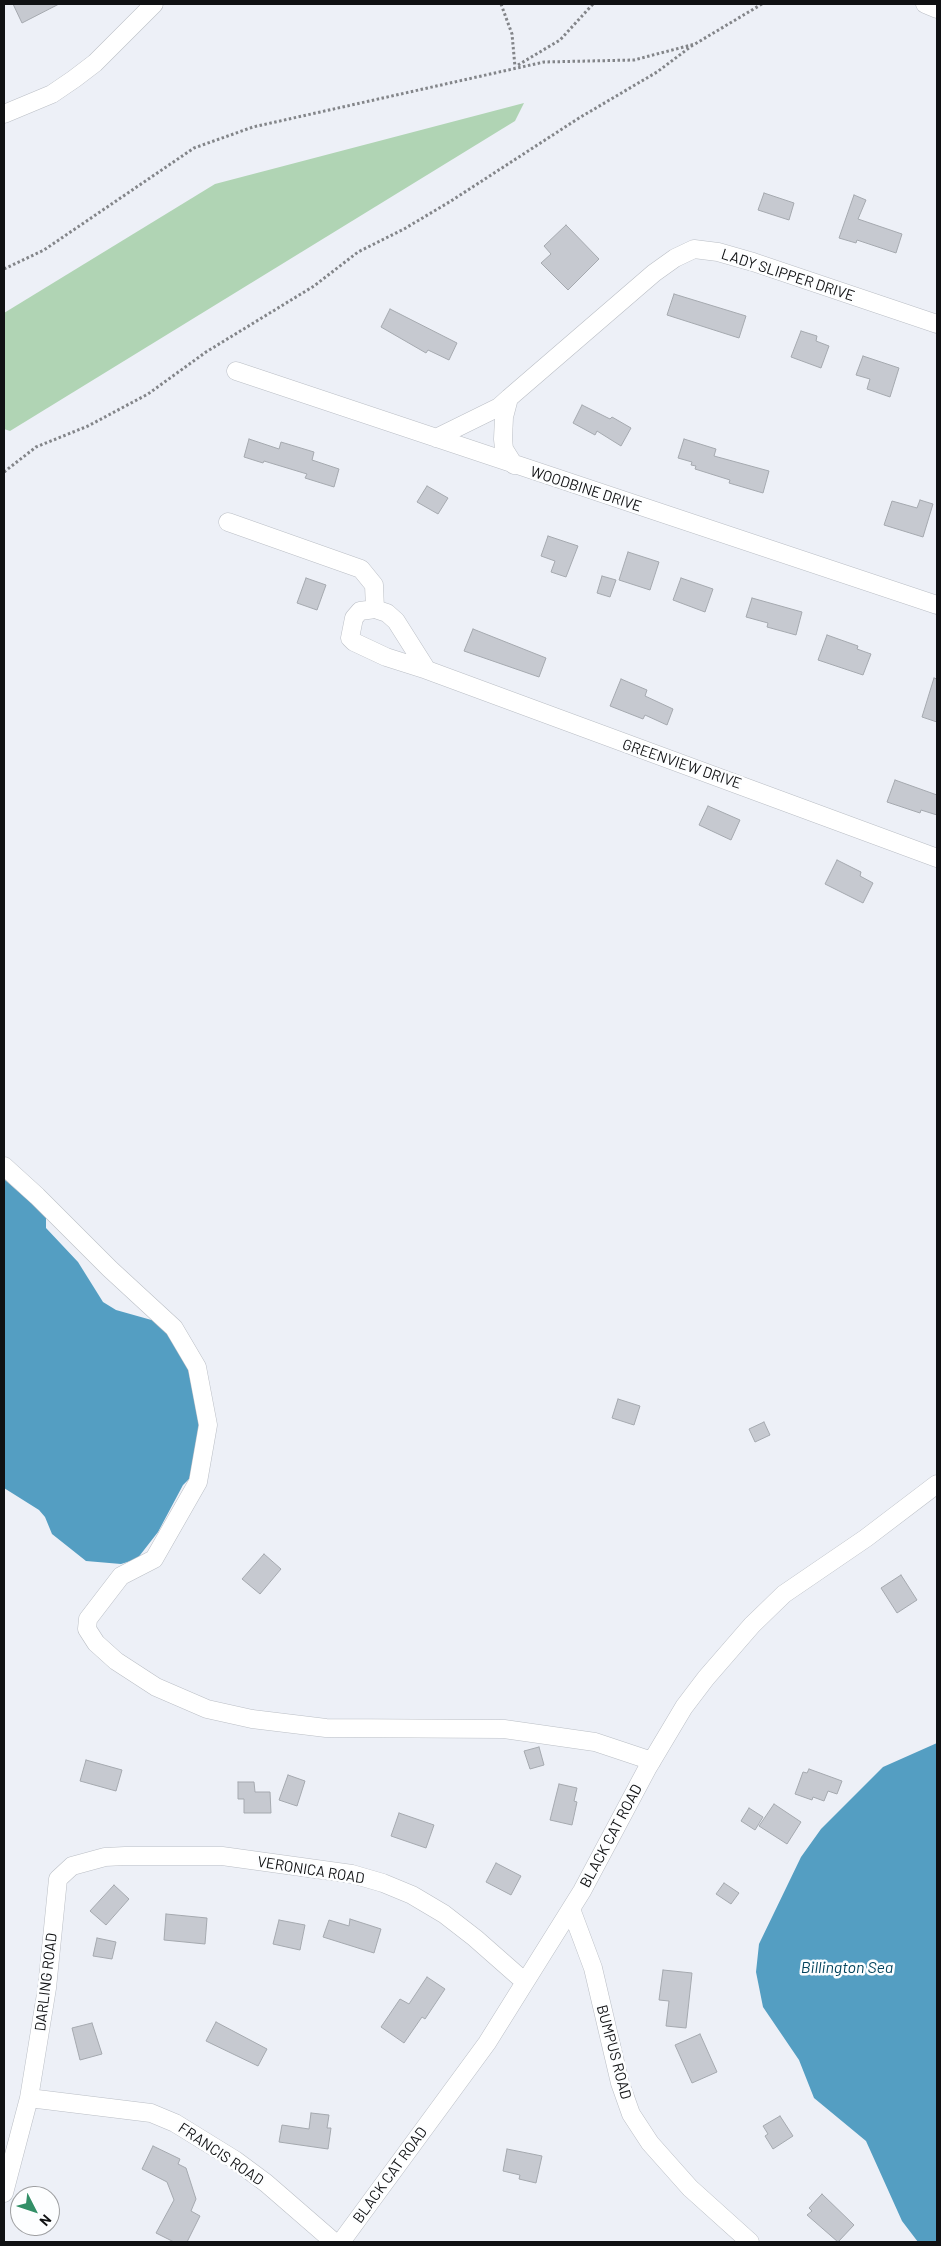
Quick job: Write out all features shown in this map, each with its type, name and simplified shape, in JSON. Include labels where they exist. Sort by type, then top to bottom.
[{"type":"street","points":[[4,114],[52,94],[74,78],[109,49],[154,4]]},
{"type":"street","points":[[925,4],[937,9]]},
{"type":"street","name":"LADY SLIPPER DRIVE","points":[[436,438],[499,406],[654,273],[694,249],[718,252],[753,262],[937,324]]},
{"type":"street","name":"WOODBINE DRIVE","points":[[236,371],[937,605]]},
{"type":"street","points":[[509,398],[504,417],[502,439],[504,449],[514,465]]},
{"type":"street","points":[[228,522],[361,569],[374,585],[375,609],[387,613],[396,621],[427,670]]},
{"type":"street","name":"GREENVIEW DRIVE","points":[[375,609],[360,611],[354,618],[350,638],[354,642],[386,657],[427,670],[937,858]]},
{"type":"street","points":[[4,1166],[174,1328],[197,1367],[208,1425],[198,1482],[154,1559],[121,1576],[88,1619],[87,1630],[102,1649],[116,1661],[156,1687],[207,1709],[252,1719],[326,1728],[504,1730],[595,1742],[652,1761]]},
{"type":"street","name":"BLACK CAT ROAD","points":[[341,2242],[487,2042],[571,1909],[652,1761],[684,1707],[758,1619],[784,1594],[866,1538],[937,1484]]},
{"type":"street","name":"VERONICA ROAD","points":[[67,1870],[84,1862],[105,1857],[170,1855],[222,1856],[352,1874],[383,1883],[412,1895],[444,1914],[475,1938],[525,1982]]},
{"type":"street","name":"DARLING ROAD","points":[[4,2193],[28,2098],[47,1988],[54,1897],[58,1879],[67,1870]]},
{"type":"street","name":"BUMPUS ROAD","points":[[571,1909],[593,1968],[620,2083],[631,2114],[650,2143],[690,2188],[750,2242]]},
{"type":"street","name":"FRANCIS ROAD","points":[[28,2098],[151,2114],[175,2123],[235,2160],[334,2242]]},
{"type":"path","points":[[501,4],[512,34],[515,67]]},
{"type":"path","points":[[515,67],[560,40],[593,4]]},
{"type":"path","points":[[4,472],[36,448],[88,426],[148,394],[206,352],[314,286],[358,252],[404,229],[451,201],[579,118],[658,72],[695,44],[762,4]]},
{"type":"path","points":[[4,269],[44,250],[194,148],[253,127],[515,67],[544,62],[634,60],[695,44]]},
{"type":"green space","points":[[524,103],[515,121],[10,431],[4,429],[4,313],[215,184]]},
{"type":"water","points":[[4,1179],[46,1216],[46,1228],[78,1262],[103,1302],[116,1310],[155,1321],[178,1341],[202,1400],[194,1474],[183,1485],[158,1532],[137,1559],[121,1564],[86,1561],[52,1534],[45,1517],[39,1510],[4,1488]]},
{"type":"water","name":"Billington Sea","points":[[937,1743],[937,2242],[918,2242],[902,2221],[866,2141],[814,2098],[799,2060],[763,2007],[756,1972],[759,1944],[801,1857],[821,1829],[883,1767]]},
{"type":"building","points":[[13,4],[59,4],[22,23]]},
{"type":"building","points":[[764,193],[794,203],[789,220],[758,210]]},
{"type":"building","points":[[854,195],[866,200],[858,219],[902,234],[896,253],[857,240],[856,243],[839,238]]},
{"type":"building","points":[[566,225],[599,259],[568,290],[541,263],[551,254],[544,246]]},
{"type":"building","points":[[674,294],[746,316],[739,338],[667,315]]},
{"type":"building","points":[[390,309],[457,343],[449,360],[428,350],[426,353],[381,327]]},
{"type":"building","points":[[801,331],[817,336],[816,341],[829,346],[821,368],[791,357]]},
{"type":"building","points":[[863,356],[899,368],[890,397],[867,389],[870,379],[856,375]]},
{"type":"building","points":[[582,405],[610,419],[612,417],[631,428],[621,446],[597,431],[595,435],[573,423]]},
{"type":"building","points":[[249,439],[279,449],[281,442],[314,452],[312,460],[339,469],[334,487],[305,478],[307,474],[244,457]]},
{"type":"building","points":[[684,439],[716,449],[714,456],[769,471],[763,493],[729,483],[730,480],[695,469],[696,466],[691,465],[692,462],[678,458]]},
{"type":"building","points":[[427,486],[448,498],[438,514],[417,502]]},
{"type":"building","points":[[920,500],[933,504],[923,537],[884,525],[892,501],[917,508]]},
{"type":"building","points":[[548,536],[578,546],[566,577],[551,572],[555,561],[541,556]]},
{"type":"building","points":[[628,552],[659,562],[650,590],[619,580]]},
{"type":"building","points":[[602,576],[616,580],[610,597],[597,593]]},
{"type":"building","points":[[306,578],[326,585],[317,610],[297,603]]},
{"type":"building","points":[[681,578],[713,589],[705,612],[673,600]]},
{"type":"building","points":[[752,598],[802,612],[796,635],[767,627],[768,623],[746,617]]},
{"type":"building","points":[[473,629],[546,658],[539,677],[464,651]]},
{"type":"building","points":[[827,635],[858,646],[857,649],[871,654],[863,675],[818,660]]},
{"type":"building","points":[[934,678],[937,679],[937,722],[922,717]]},
{"type":"building","points":[[621,679],[647,690],[645,696],[673,709],[667,725],[645,715],[643,719],[610,706]]},
{"type":"building","points":[[895,780],[937,795],[937,815],[921,810],[920,813],[887,802]]},
{"type":"building","points":[[708,806],[740,820],[731,840],[699,825]]},
{"type":"building","points":[[837,860],[861,872],[860,876],[873,883],[863,903],[825,884]]},
{"type":"building","points":[[618,1399],[640,1406],[634,1425],[612,1418]]},
{"type":"building","points":[[764,1422],[770,1435],[755,1442],[749,1429]]},
{"type":"building","points":[[264,1554],[281,1569],[260,1594],[242,1579]]},
{"type":"building","points":[[901,1575],[917,1600],[897,1613],[881,1588]]},
{"type":"building","points":[[539,1747],[544,1765],[530,1769],[524,1751]]},
{"type":"building","points":[[86,1760],[122,1770],[116,1791],[80,1781]]},
{"type":"building","points":[[809,1769],[842,1781],[837,1794],[828,1791],[824,1801],[813,1797],[812,1800],[795,1794],[803,1772],[807,1773]]},
{"type":"building","points":[[288,1775],[305,1781],[297,1806],[279,1800]]},
{"type":"building","points":[[238,1782],[254,1782],[255,1792],[270,1792],[271,1813],[244,1813],[244,1799],[238,1799]]},
{"type":"building","points":[[559,1784],[577,1788],[574,1801],[577,1802],[572,1825],[550,1820]]},
{"type":"building","points":[[774,1804],[801,1822],[787,1844],[759,1826]]},
{"type":"building","points":[[749,1808],[763,1817],[755,1830],[741,1821]]},
{"type":"building","points":[[399,1813],[434,1825],[426,1848],[391,1836]]},
{"type":"building","points":[[496,1863],[521,1876],[511,1895],[486,1882]]},
{"type":"building","points":[[724,1883],[739,1893],[731,1904],[716,1894]]},
{"type":"building","points":[[114,1885],[129,1899],[106,1925],[90,1911]]},
{"type":"building","points":[[166,1914],[207,1918],[205,1944],[164,1940]]},
{"type":"building","points":[[350,1919],[381,1929],[374,1953],[323,1937],[329,1920],[349,1926]]},
{"type":"building","points":[[279,1920],[305,1925],[300,1950],[273,1944]]},
{"type":"building","points":[[97,1938],[116,1942],[112,1959],[93,1956]]},
{"type":"building","points":[[663,1970],[692,1973],[686,2028],[666,2026],[669,2001],[659,2000]]},
{"type":"building","points":[[427,1977],[445,1989],[425,2019],[422,2017],[404,2043],[381,2027],[400,1999],[409,2004]]},
{"type":"building","points":[[216,2022],[267,2049],[258,2066],[206,2041]]},
{"type":"building","points":[[92,2023],[102,2054],[80,2060],[72,2028]]},
{"type":"building","points":[[700,2034],[717,2072],[692,2083],[675,2045]]},
{"type":"building","points":[[311,2113],[329,2115],[327,2128],[331,2128],[328,2149],[279,2142],[282,2125],[309,2129]]},
{"type":"building","points":[[780,2116],[793,2136],[773,2149],[765,2136],[768,2134],[763,2126]]},
{"type":"building","points":[[153,2146],[180,2159],[178,2164],[186,2168],[196,2199],[191,2211],[200,2216],[187,2242],[174,2242],[156,2233],[174,2200],[167,2182],[142,2169]]},
{"type":"building","points":[[507,2149],[542,2156],[536,2183],[519,2179],[520,2175],[503,2171]]},
{"type":"building","points":[[822,2194],[854,2225],[838,2242],[807,2215],[812,2211],[809,2208]]}]
